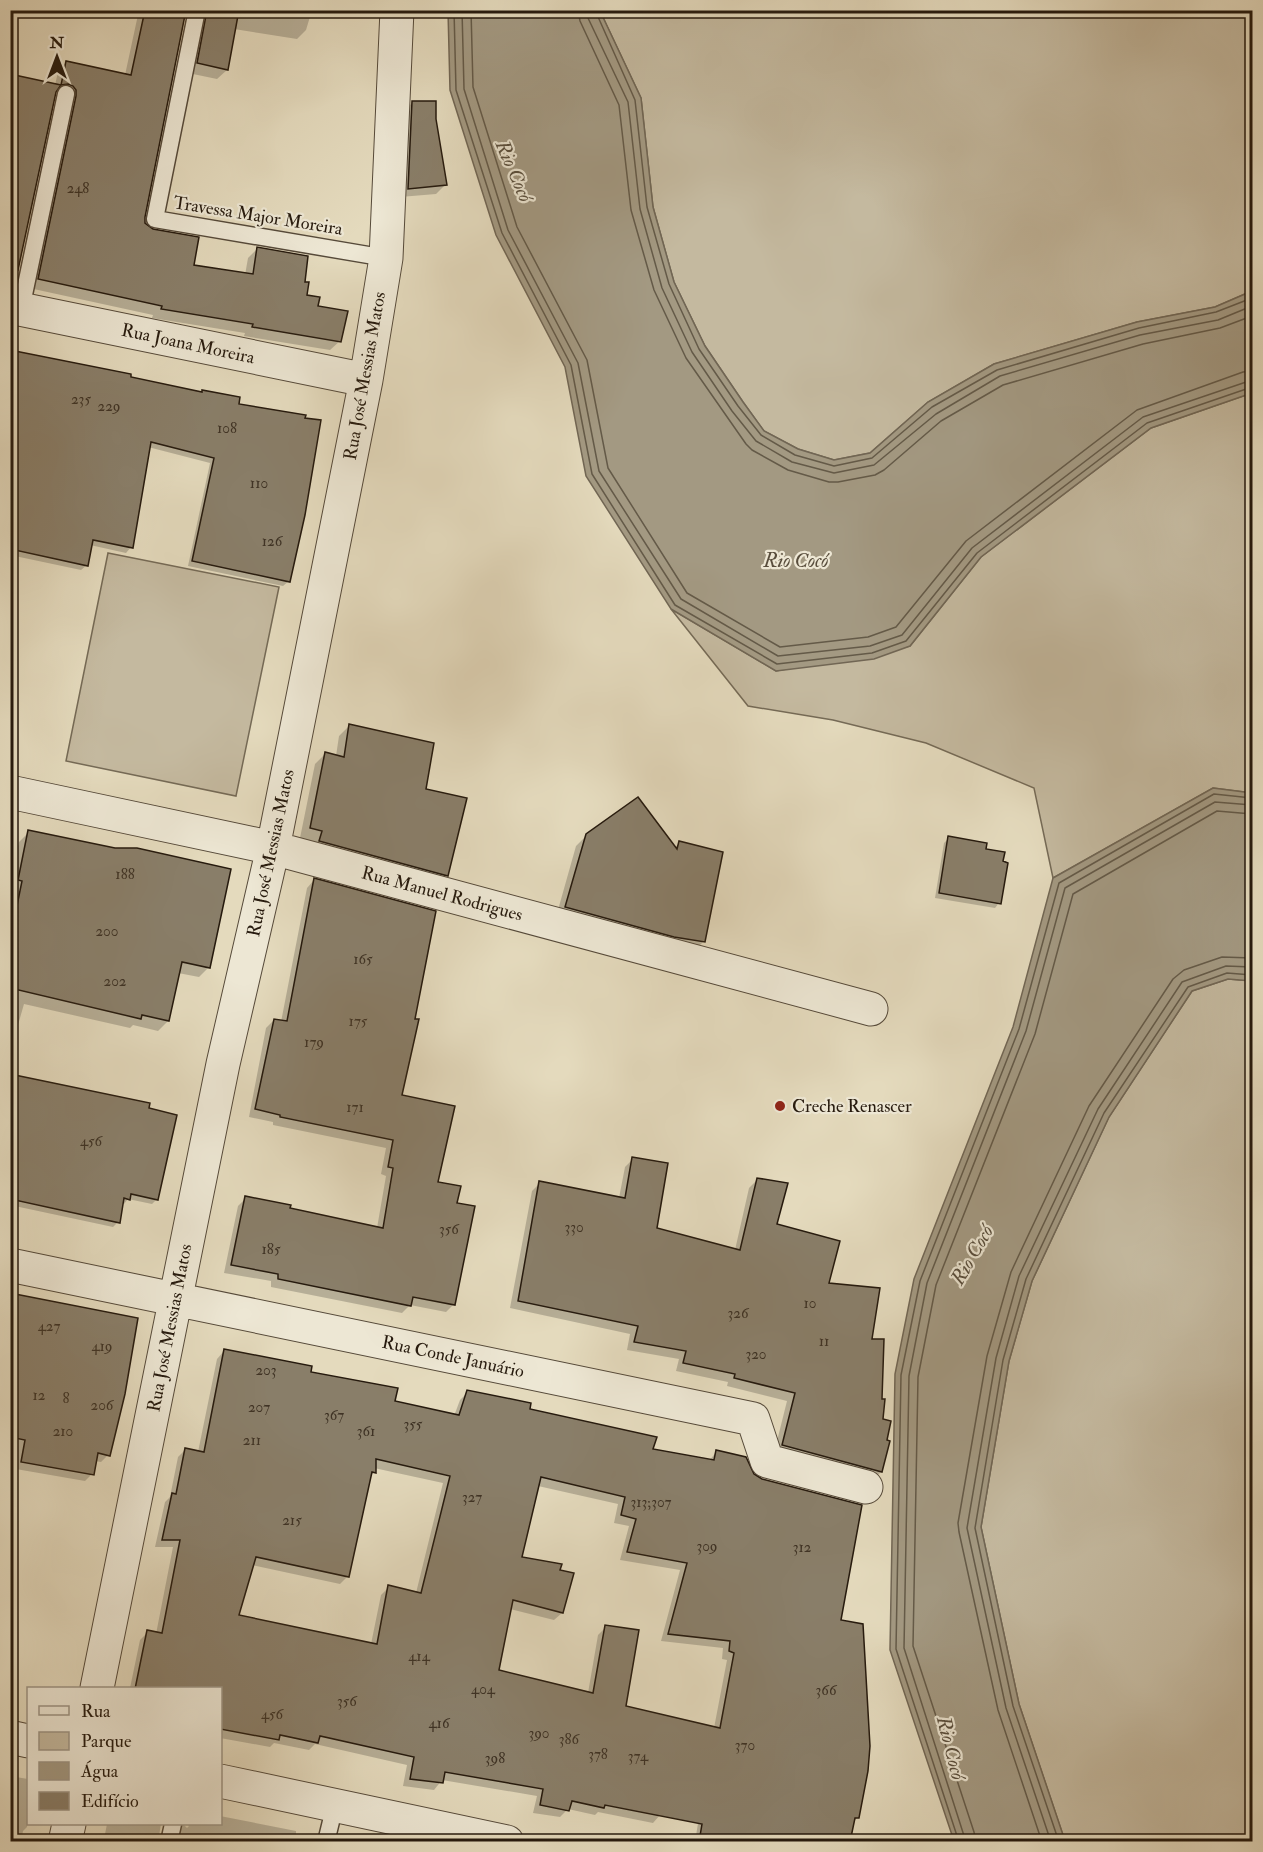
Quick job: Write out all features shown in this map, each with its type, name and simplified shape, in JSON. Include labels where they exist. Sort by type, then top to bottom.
[{"type":"street","name":"Rua José Messias Matos","points":[[97,1687],[223,1064],[273,848],[366,380],[386,258],[397,10]]},
{"type":"street","name":"Rua Joana Moreira","points":[[16,308],[366,380]]},
{"type":"street","name":"Rua Manuel Rodrigues","points":[[10,792],[273,848],[871,1009]]},
{"type":"street","name":"Rua Conde Januário","points":[[10,1265],[753,1419],[767,1461],[866,1487]]},
{"type":"street","points":[[10,1737],[27,1741]]},
{"type":"street","points":[[222,1781],[507,1842]]},
{"type":"street","points":[[65,1842],[69,1825]]},
{"type":"lane","name":"Travessa Major Moreira","points":[[197,10],[155,219],[386,258]]},
{"type":"lane","points":[[16,308],[66,94]]},
{"type":"lane","points":[[326,1842],[335,1805]]},
{"type":"lane","points":[[169,1842],[173,1825]]},
{"type":"green space","points":[[600,11],[1252,11],[1252,291],[1215,307],[1137,322],[994,364],[928,402],[870,453],[834,460],[798,449],[764,431],[705,346],[674,282],[653,207],[641,98]]},
{"type":"green space","points":[[1252,393],[1252,793],[1213,788],[1053,878],[1034,788],[926,743],[833,720],[748,706],[671,609],[776,671],[910,646],[981,557],[1151,428]]},
{"type":"green space","points":[[108,553],[279,587],[236,796],[66,761]]},
{"type":"green space","points":[[1228,979],[1252,981],[1252,1841],[1065,1841],[1019,1704],[981,1527],[1009,1361],[1032,1281],[1109,1117],[1192,991]]},
{"type":"water","name":"Rio Cocó","points":[[448,11],[600,11],[641,98],[653,207],[674,282],[705,346],[764,431],[798,449],[834,460],[870,453],[928,402],[994,364],[1137,322],[1215,307],[1252,291],[1252,393],[1151,428],[981,557],[910,646],[874,659],[776,671],[671,609],[586,476],[565,367],[496,235],[450,90]]},
{"type":"water","name":"Rio Cocó","points":[[1213,788],[1252,793],[1252,981],[1228,979],[1192,991],[1109,1117],[1032,1281],[1009,1361],[981,1527],[1019,1704],[1065,1841],[954,1841],[890,1650],[895,1374],[914,1279],[1013,1027],[1053,878]]},
{"type":"building","points":[[145,10],[186,10],[145,223],[153,229],[199,237],[194,265],[253,274],[257,247],[308,256],[305,282],[309,282],[307,295],[320,297],[318,306],[348,311],[341,342],[252,327],[253,324],[161,309],[162,306],[38,279],[76,96],[73,86],[61,85],[66,61],[131,75]]},
{"type":"building","points":[[207,10],[239,10],[228,70],[197,63]]},
{"type":"building","points":[[10,74],[61,85],[56,92],[18,270],[10,268]]},
{"type":"building","points":[[412,101],[436,101],[436,119],[447,185],[408,189]]},
{"type":"building","points":[[10,350],[131,374],[131,377],[202,392],[202,390],[240,397],[239,404],[306,415],[305,418],[321,420],[305,515],[290,582],[192,561],[214,458],[151,442],[133,548],[93,540],[88,566],[10,549]]},
{"type":"building","points":[[349,724],[434,743],[426,789],[467,798],[448,876],[319,841],[322,831],[310,828],[325,752],[344,757]]},
{"type":"building","points":[[638,797],[677,849],[679,841],[723,852],[705,942],[674,937],[565,907],[586,834]]},
{"type":"building","points":[[28,830],[115,848],[137,848],[231,869],[210,968],[182,962],[169,1021],[142,1015],[141,1019],[10,988],[10,940],[22,881],[18,880]]},
{"type":"building","points":[[948,836],[987,843],[986,849],[1005,852],[1003,861],[1008,863],[1001,904],[939,893]]},
{"type":"building","points":[[314,878],[436,911],[415,1019],[419,1019],[402,1095],[455,1106],[438,1182],[461,1186],[457,1203],[475,1206],[455,1305],[413,1297],[411,1306],[278,1279],[278,1274],[231,1265],[245,1196],[383,1228],[393,1168],[388,1167],[393,1140],[280,1117],[280,1115],[255,1109],[274,1019],[287,1021]]},
{"type":"building","points":[[10,1074],[150,1103],[149,1108],[177,1115],[158,1200],[131,1194],[130,1200],[124,1198],[120,1223],[10,1199]]},
{"type":"building","points":[[632,1157],[668,1163],[657,1228],[740,1250],[757,1178],[788,1183],[777,1224],[840,1241],[829,1283],[880,1288],[872,1339],[884,1339],[883,1419],[891,1421],[887,1440],[890,1441],[882,1472],[782,1445],[795,1393],[734,1378],[735,1374],[683,1363],[686,1351],[634,1342],[638,1326],[518,1301],[539,1181],[625,1198]]},
{"type":"building","points":[[10,1293],[138,1318],[125,1394],[110,1456],[98,1453],[94,1475],[21,1462],[25,1440],[10,1437]]},
{"type":"building","points":[[224,1349],[312,1366],[311,1372],[398,1388],[395,1401],[459,1415],[467,1390],[531,1403],[530,1409],[657,1437],[653,1449],[714,1460],[716,1450],[746,1457],[754,1474],[762,1479],[862,1505],[841,1620],[863,1624],[870,1746],[859,1818],[855,1818],[850,1842],[699,1842],[702,1824],[605,1805],[604,1808],[572,1801],[569,1811],[540,1805],[543,1789],[445,1772],[443,1783],[410,1779],[414,1757],[320,1736],[318,1743],[280,1735],[279,1740],[222,1729],[222,1687],[135,1687],[147,1630],[162,1633],[180,1540],[162,1540],[172,1493],[176,1494],[185,1448],[204,1452]],"holes":[[[376,1459],[450,1476],[421,1593],[388,1585],[377,1644],[239,1615],[256,1557],[349,1577],[372,1472],[376,1473]],[[541,1477],[625,1497],[621,1515],[636,1519],[627,1552],[687,1563],[668,1634],[730,1641],[729,1651],[734,1653],[720,1728],[626,1706],[639,1630],[605,1625],[593,1693],[499,1670],[513,1600],[563,1613],[574,1573],[560,1570],[562,1564],[522,1557]]]},
{"type":"place","name":"Creche Renascer","points":[[780,1106]]}]
